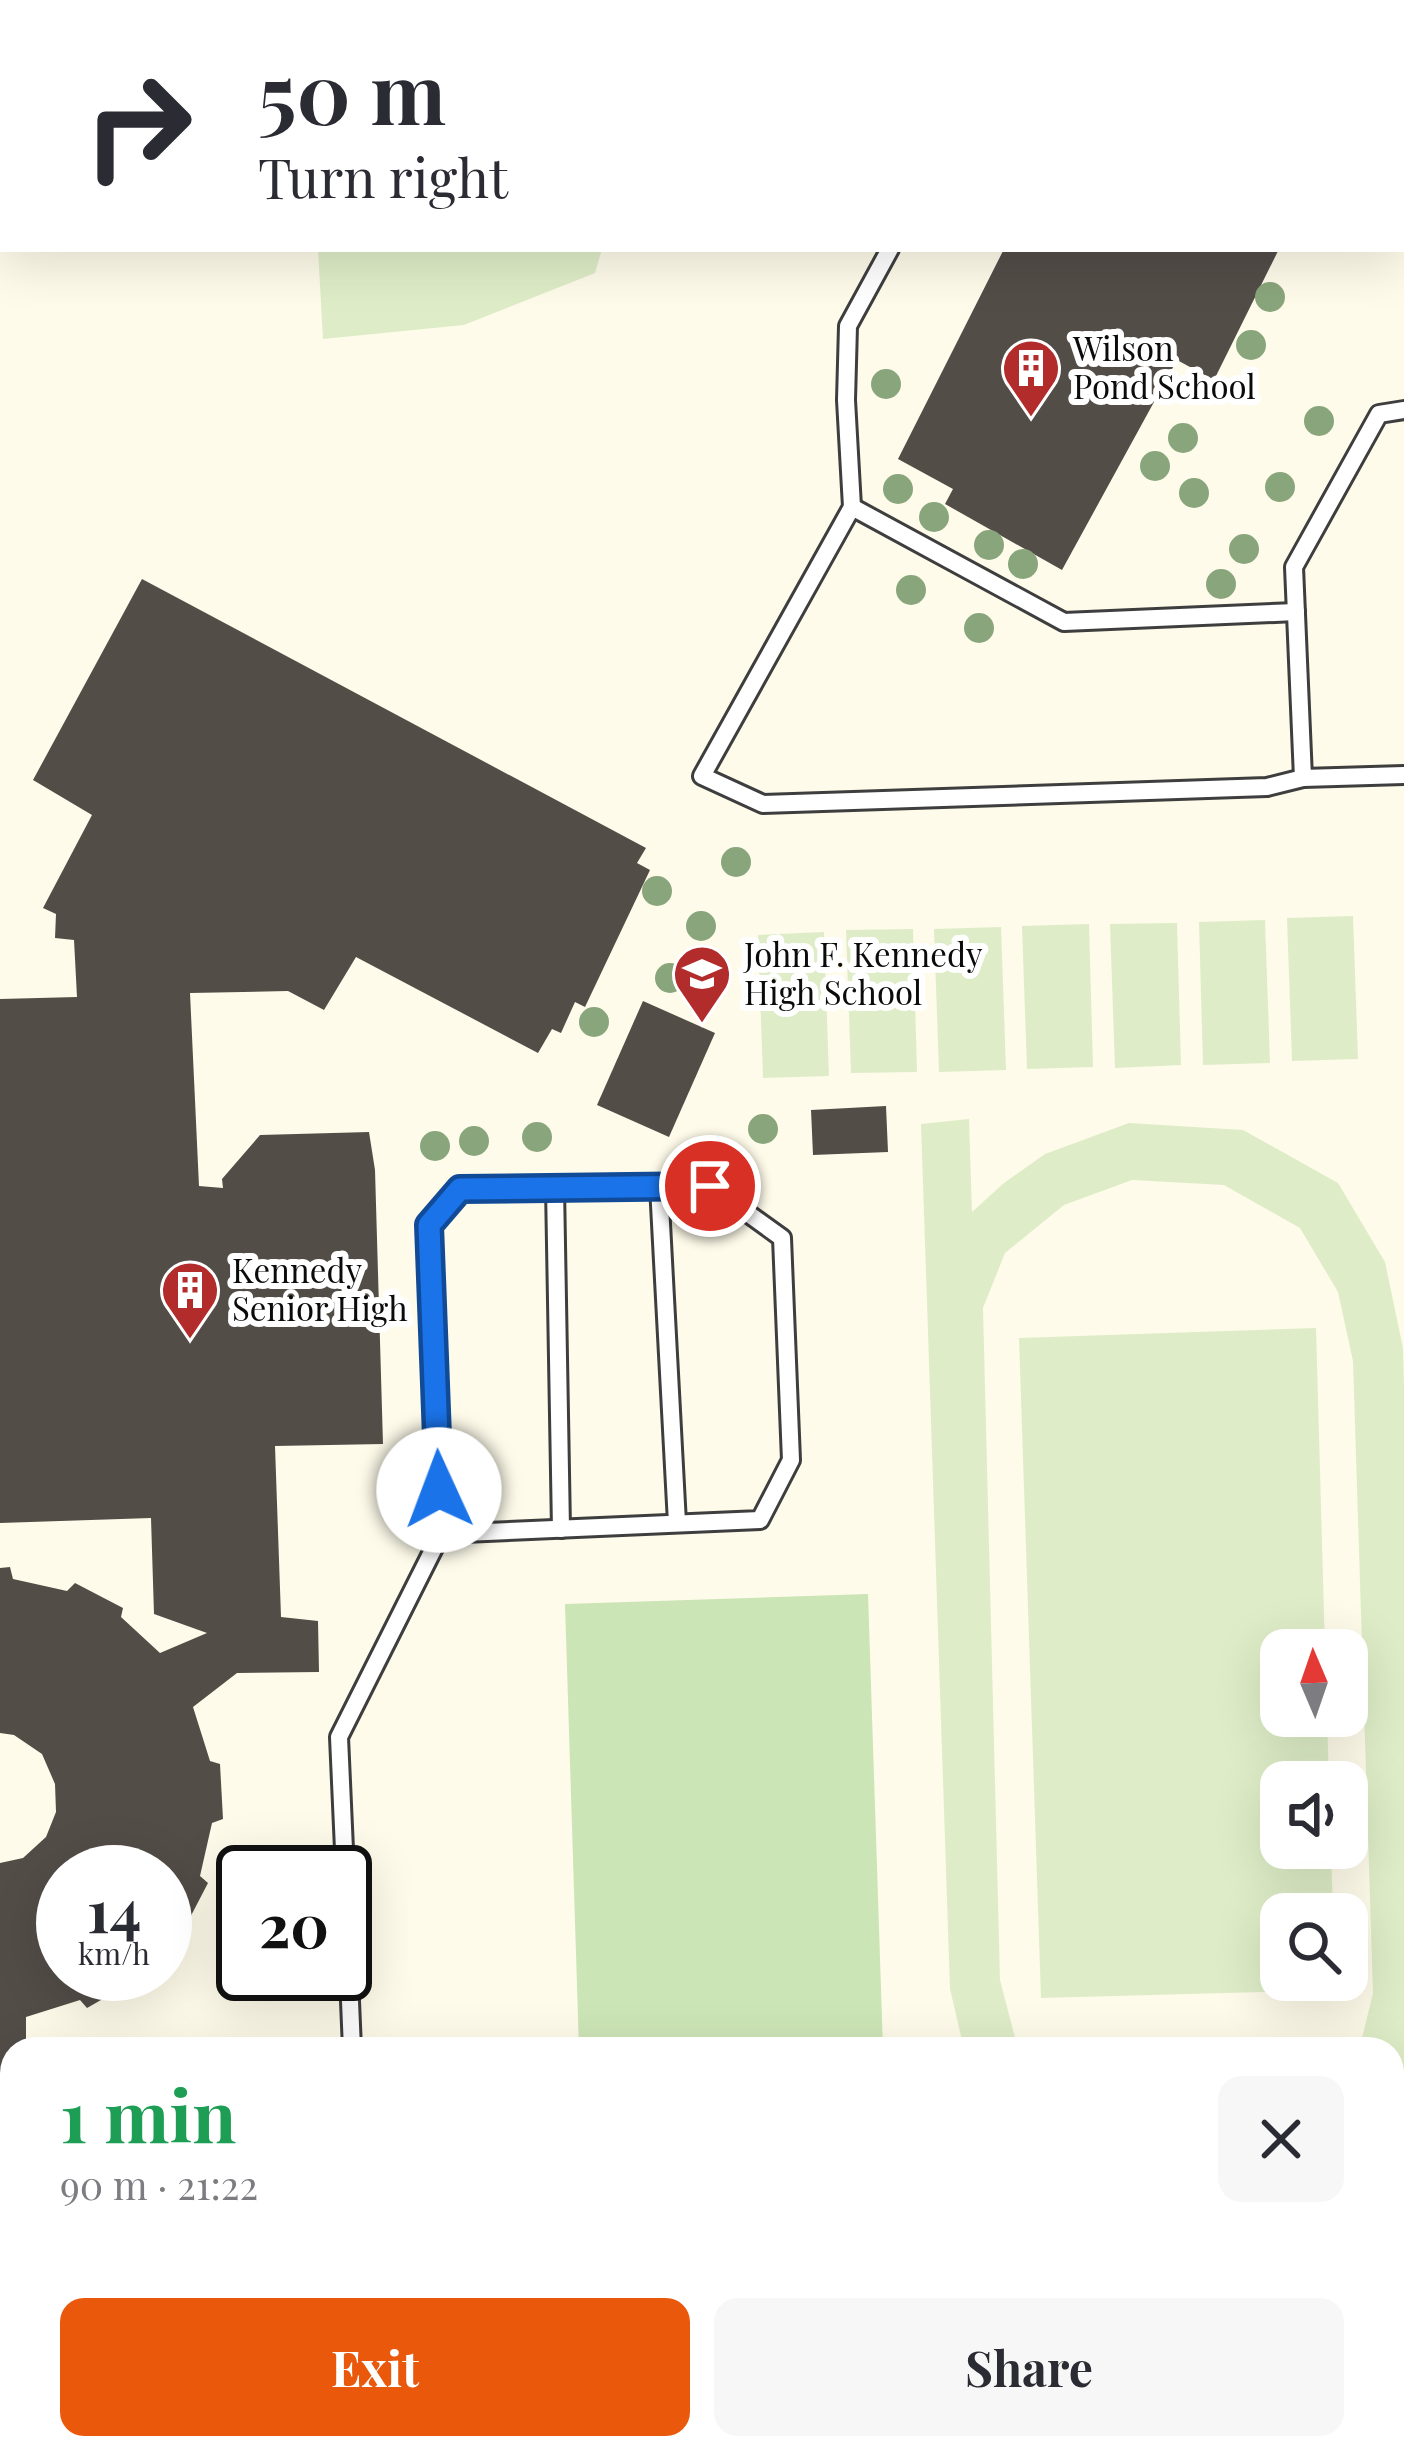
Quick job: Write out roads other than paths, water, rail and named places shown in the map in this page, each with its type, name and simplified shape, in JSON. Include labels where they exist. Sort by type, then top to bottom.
[{"type":"lane","points":[[888,252],[848,326],[846,400],[852,507],[702,776],[763,804],[1267,787],[1303,778],[1404,775]]},
{"type":"lane","points":[[1303,778],[1294,567],[1379,414],[1404,410]]},
{"type":"lane","points":[[852,507],[1064,622],[1296,612]]},
{"type":"lane","points":[[659,1186],[677,1523]]},
{"type":"lane","points":[[344,1845],[339,1737],[440,1534],[429,1225],[460,1189],[710,1186],[782,1238],[791,1460],[760,1520],[440,1534]]},
{"type":"lane","points":[[555,1187],[561,1529]]},
{"type":"lane","points":[[350,2001],[352,2037]]},
{"type":"place","name":"Wilson Pond School","points":[[1031,419]]},
{"type":"place","name":"John F. Kennedy High School","points":[[702,1025]]},
{"type":"place","name":"Kennedy Senior High","points":[[190,1341]]}]
